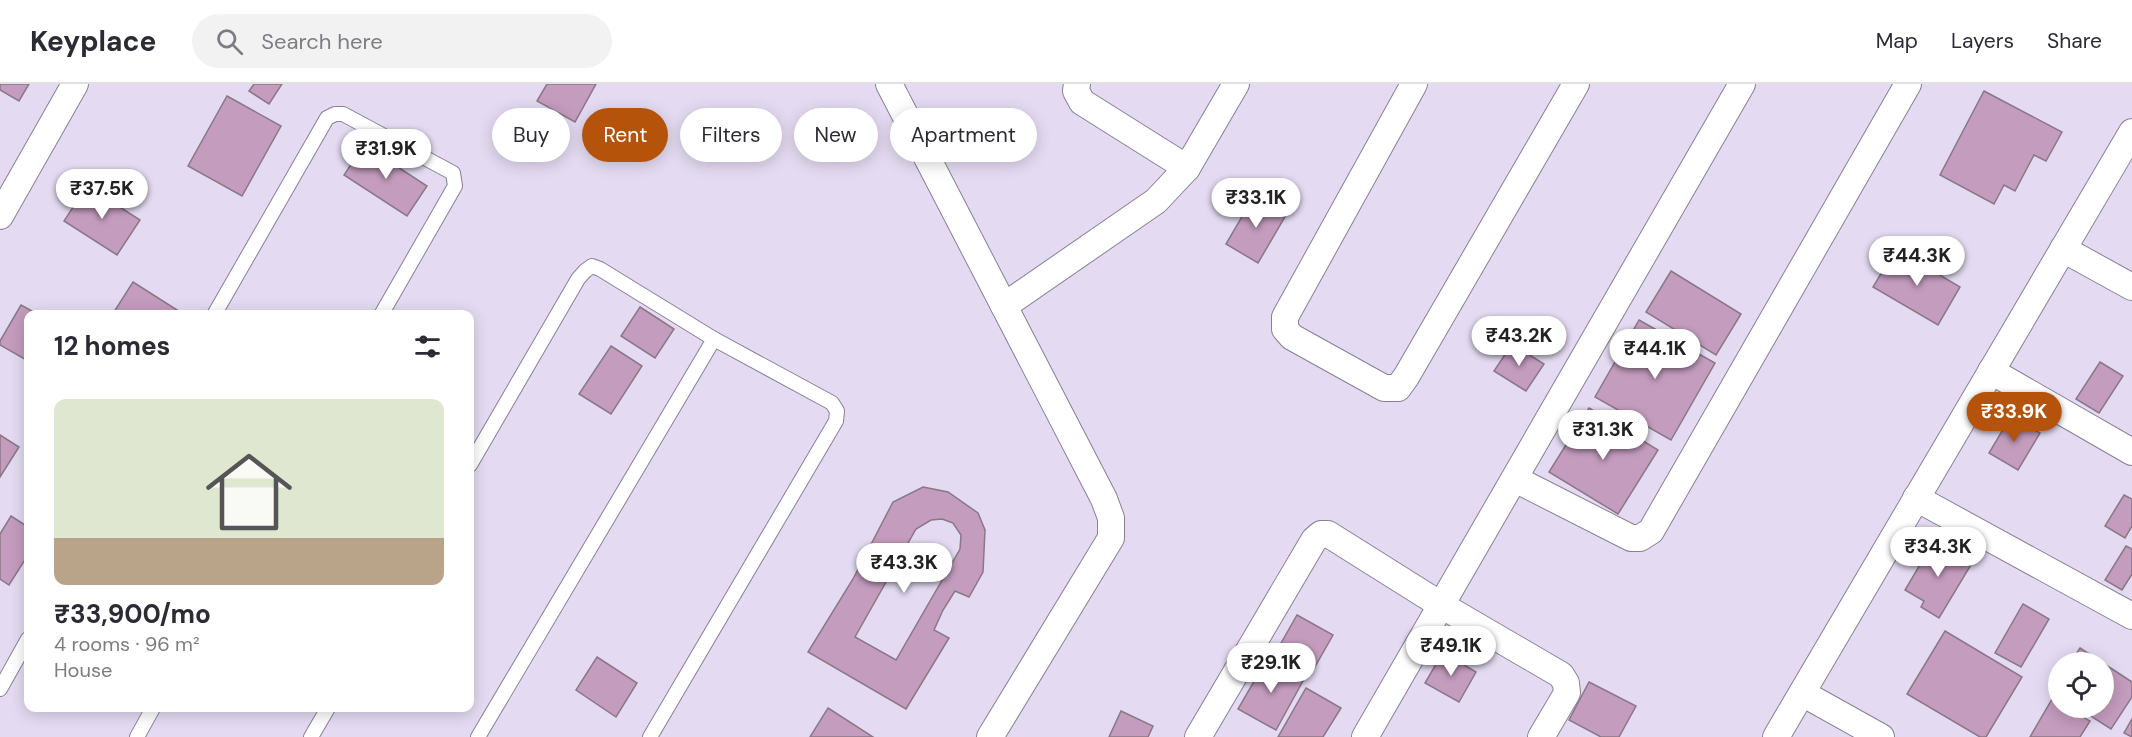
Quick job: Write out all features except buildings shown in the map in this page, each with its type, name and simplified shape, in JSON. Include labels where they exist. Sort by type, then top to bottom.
[{"type":"street","points":[[0,216],[75,84]]},
{"type":"street","points":[[889,84],[1104,499],[1111,518],[1111,538],[990,737]]},
{"type":"street","points":[[1077,84],[1076,92],[1082,102],[1187,168]]},
{"type":"street","points":[[1004,306],[1156,201],[1187,168],[1236,84]]},
{"type":"street","points":[[1413,84],[1285,317],[1285,329],[1292,337],[1384,388],[1398,388],[1406,377],[1576,84]]},
{"type":"street","points":[[1365,737],[1742,84]]},
{"type":"street","points":[[1515,479],[1631,538],[1640,538],[1651,531],[1908,84]]},
{"type":"street","points":[[1776,737],[2132,132]]},
{"type":"street","points":[[2063,249],[2132,287]]},
{"type":"street","points":[[1991,371],[2132,452]]},
{"type":"street","points":[[1916,498],[2132,616]]},
{"type":"street","points":[[1198,737],[1314,540],[1321,534],[1328,534],[1561,675],[1566,683],[1567,693],[1541,737]]},
{"type":"street","points":[[1802,693],[1881,737]]},
{"type":"lane","points":[[217,310],[327,118],[335,114],[342,114],[423,157],[453,173],[455,178],[455,186],[384,310]]},
{"type":"lane","points":[[474,458],[578,279],[592,266],[600,268],[714,339],[827,399],[837,411],[837,421],[650,737]]},
{"type":"lane","points":[[478,737],[714,339]]},
{"type":"lane","points":[[0,688],[24,646]]},
{"type":"lane","points":[[136,737],[151,712]]},
{"type":"lane","points":[[311,737],[326,712]]}]
